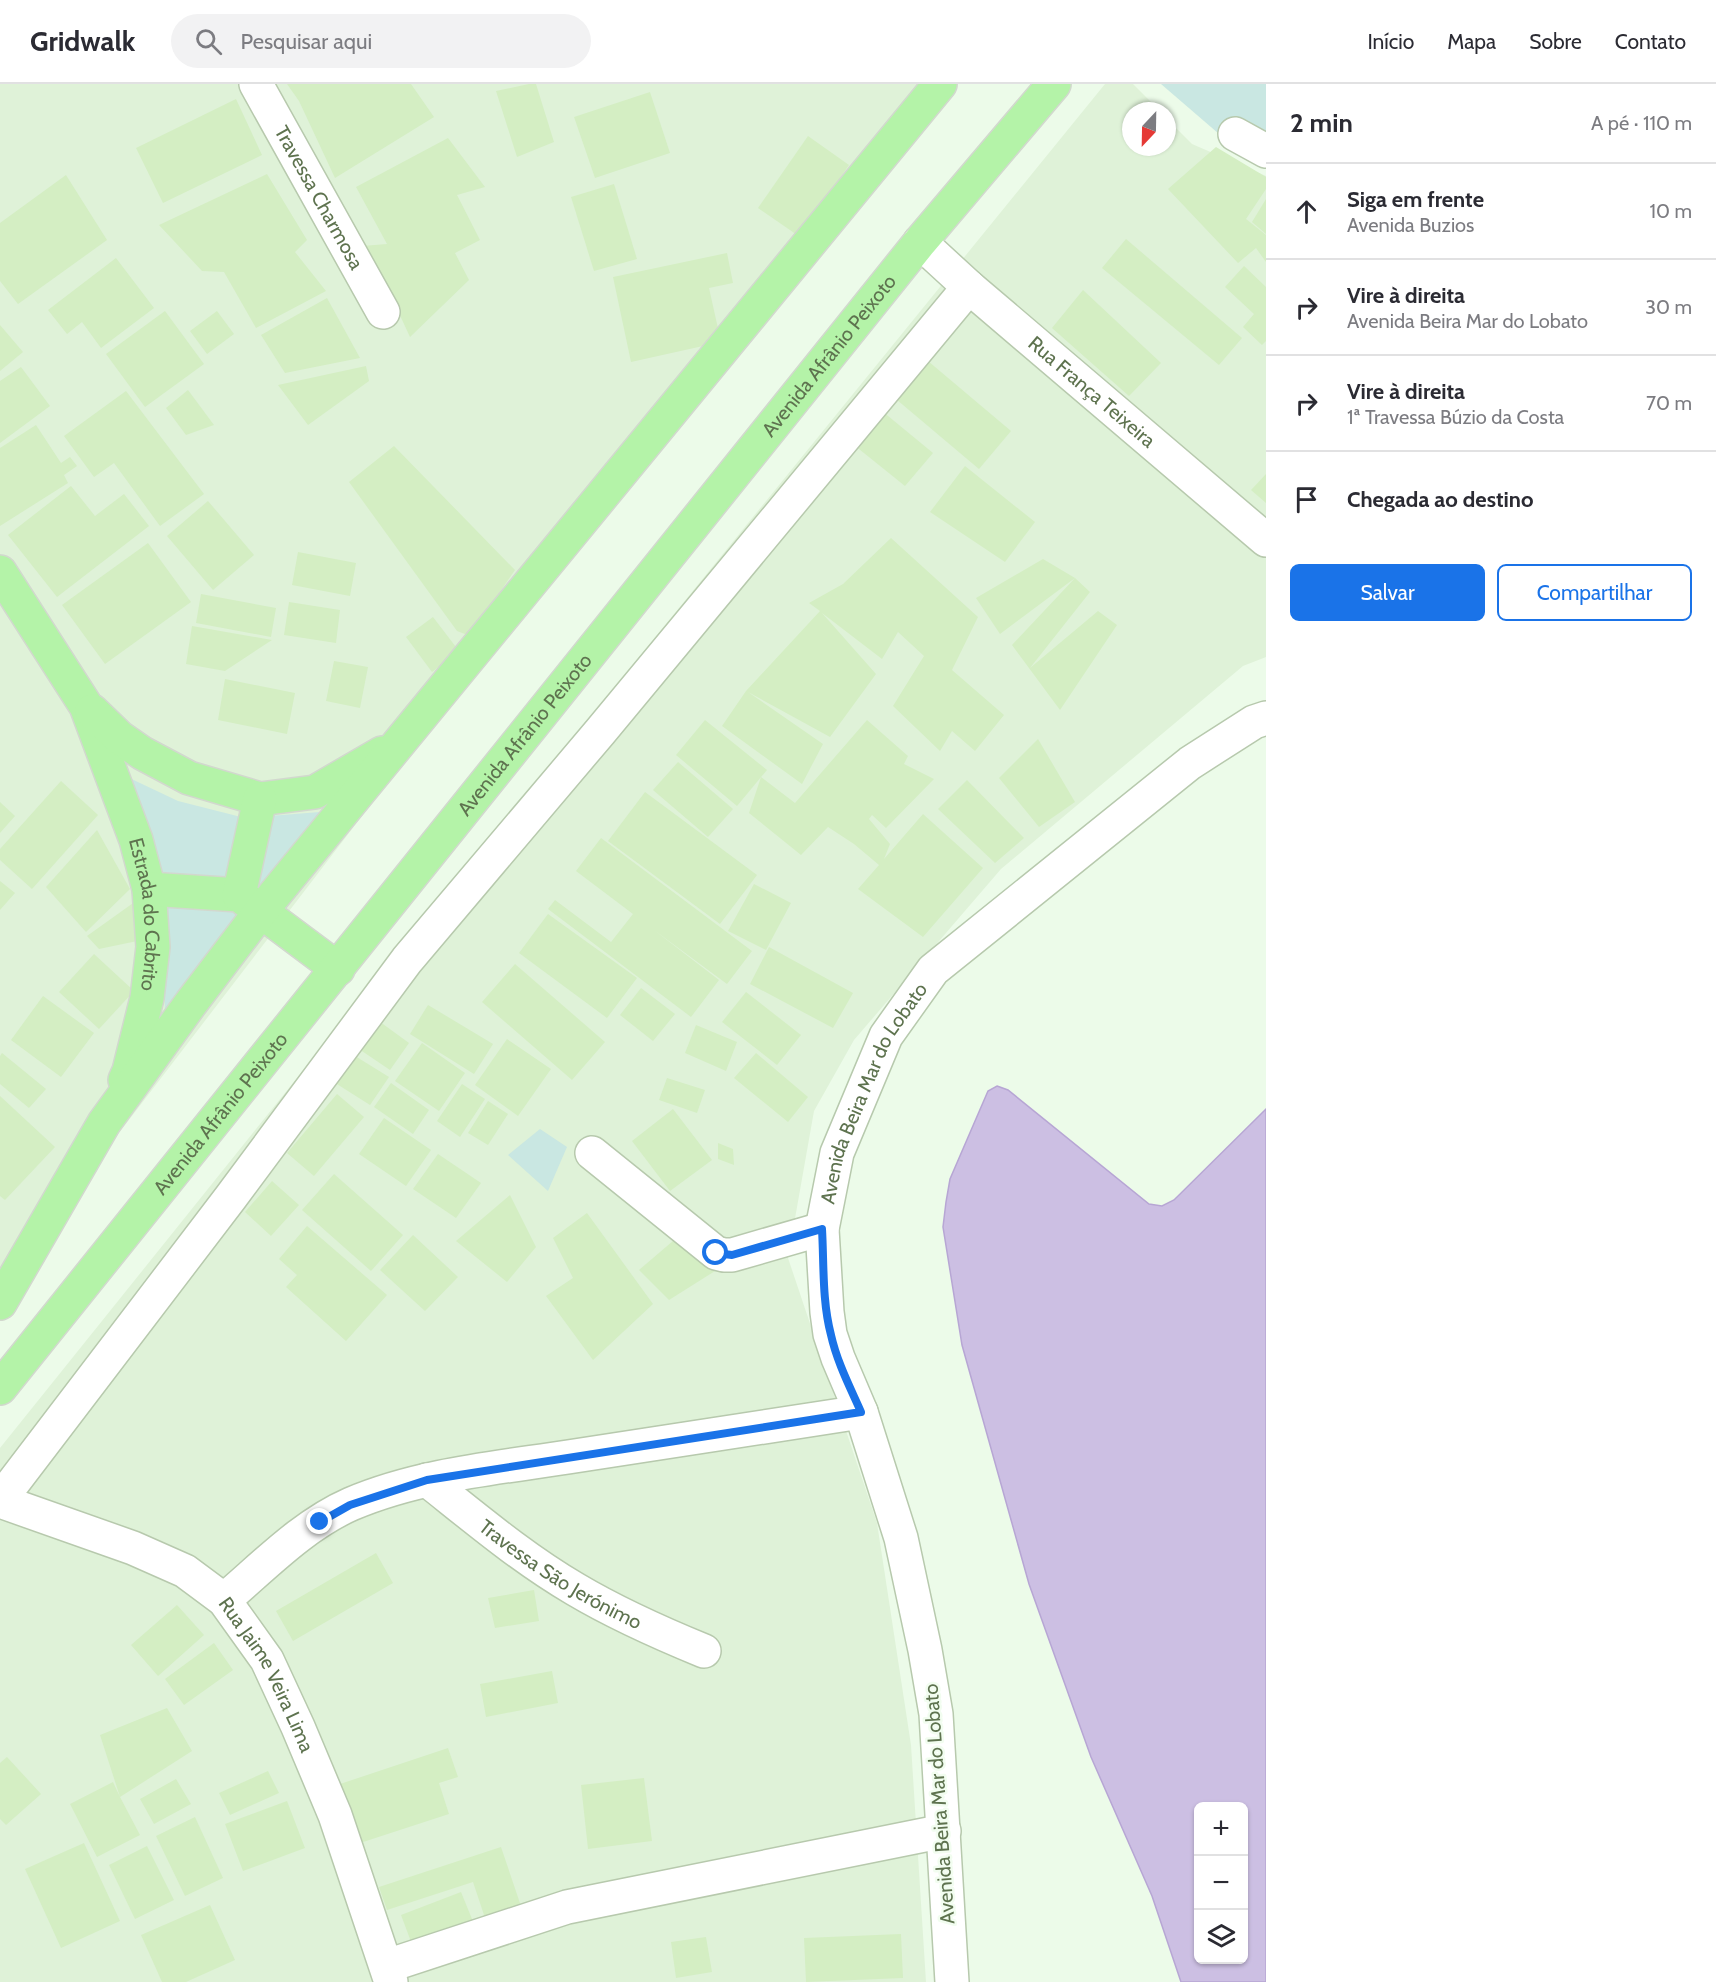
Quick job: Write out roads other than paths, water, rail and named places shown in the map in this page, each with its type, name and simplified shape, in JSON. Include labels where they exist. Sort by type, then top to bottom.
[{"type":"main road","points":[[0,1303],[104,1123],[191,1003],[250,903],[335,823],[940,84]]},
{"type":"main road","name":"Avenida Afrânio Peixoto","points":[[0,1389],[920,242],[1054,84]]},
{"type":"main road","name":"Estrada do Cabrito","points":[[0,572],[86,706],[132,830],[148,889],[153,947],[147,998],[129,1071],[104,1123]]},
{"type":"main road","name":"Estrada do Cabrito","points":[[86,706],[119,737],[142,753],[189,778],[260,799],[315,792],[399,743]]},
{"type":"main road","points":[[250,903],[260,799]]},
{"type":"main road","points":[[148,889],[250,903],[338,969]]},
{"type":"street","name":"Travessa Charmosa","points":[[256,84],[383,312]]},
{"type":"street","points":[[1234,134],[1266,151]]},
{"type":"street","name":"Rua França Teixeira","points":[[920,242],[969,287],[1266,540]]},
{"type":"street","points":[[0,1501],[231,1197],[407,960],[600,732],[969,287]]},
{"type":"street","name":"Avenida Beira Mar do Lobato","points":[[952,1982],[936,1714],[926,1650],[901,1538],[861,1412],[838,1358],[827,1312],[822,1229],[837,1154],[886,1036],[933,970],[1190,763],[1254,722],[1266,718]]},
{"type":"street","points":[[592,1153],[716,1253],[732,1255],[822,1229]]},
{"type":"street","points":[[225,1600],[302,1533],[320,1522],[350,1505],[427,1480],[861,1412]]},
{"type":"street","name":"Travessa São Jerónimo","points":[[427,1480],[514,1548],[575,1589],[645,1627],[704,1651]]},
{"type":"street","name":"Rua Jaime Veira Lima","points":[[0,1501],[185,1570],[225,1600],[267,1660],[298,1727],[335,1815],[389,1974]]},
{"type":"street","points":[[389,1974],[567,1907],[944,1831]]}]
